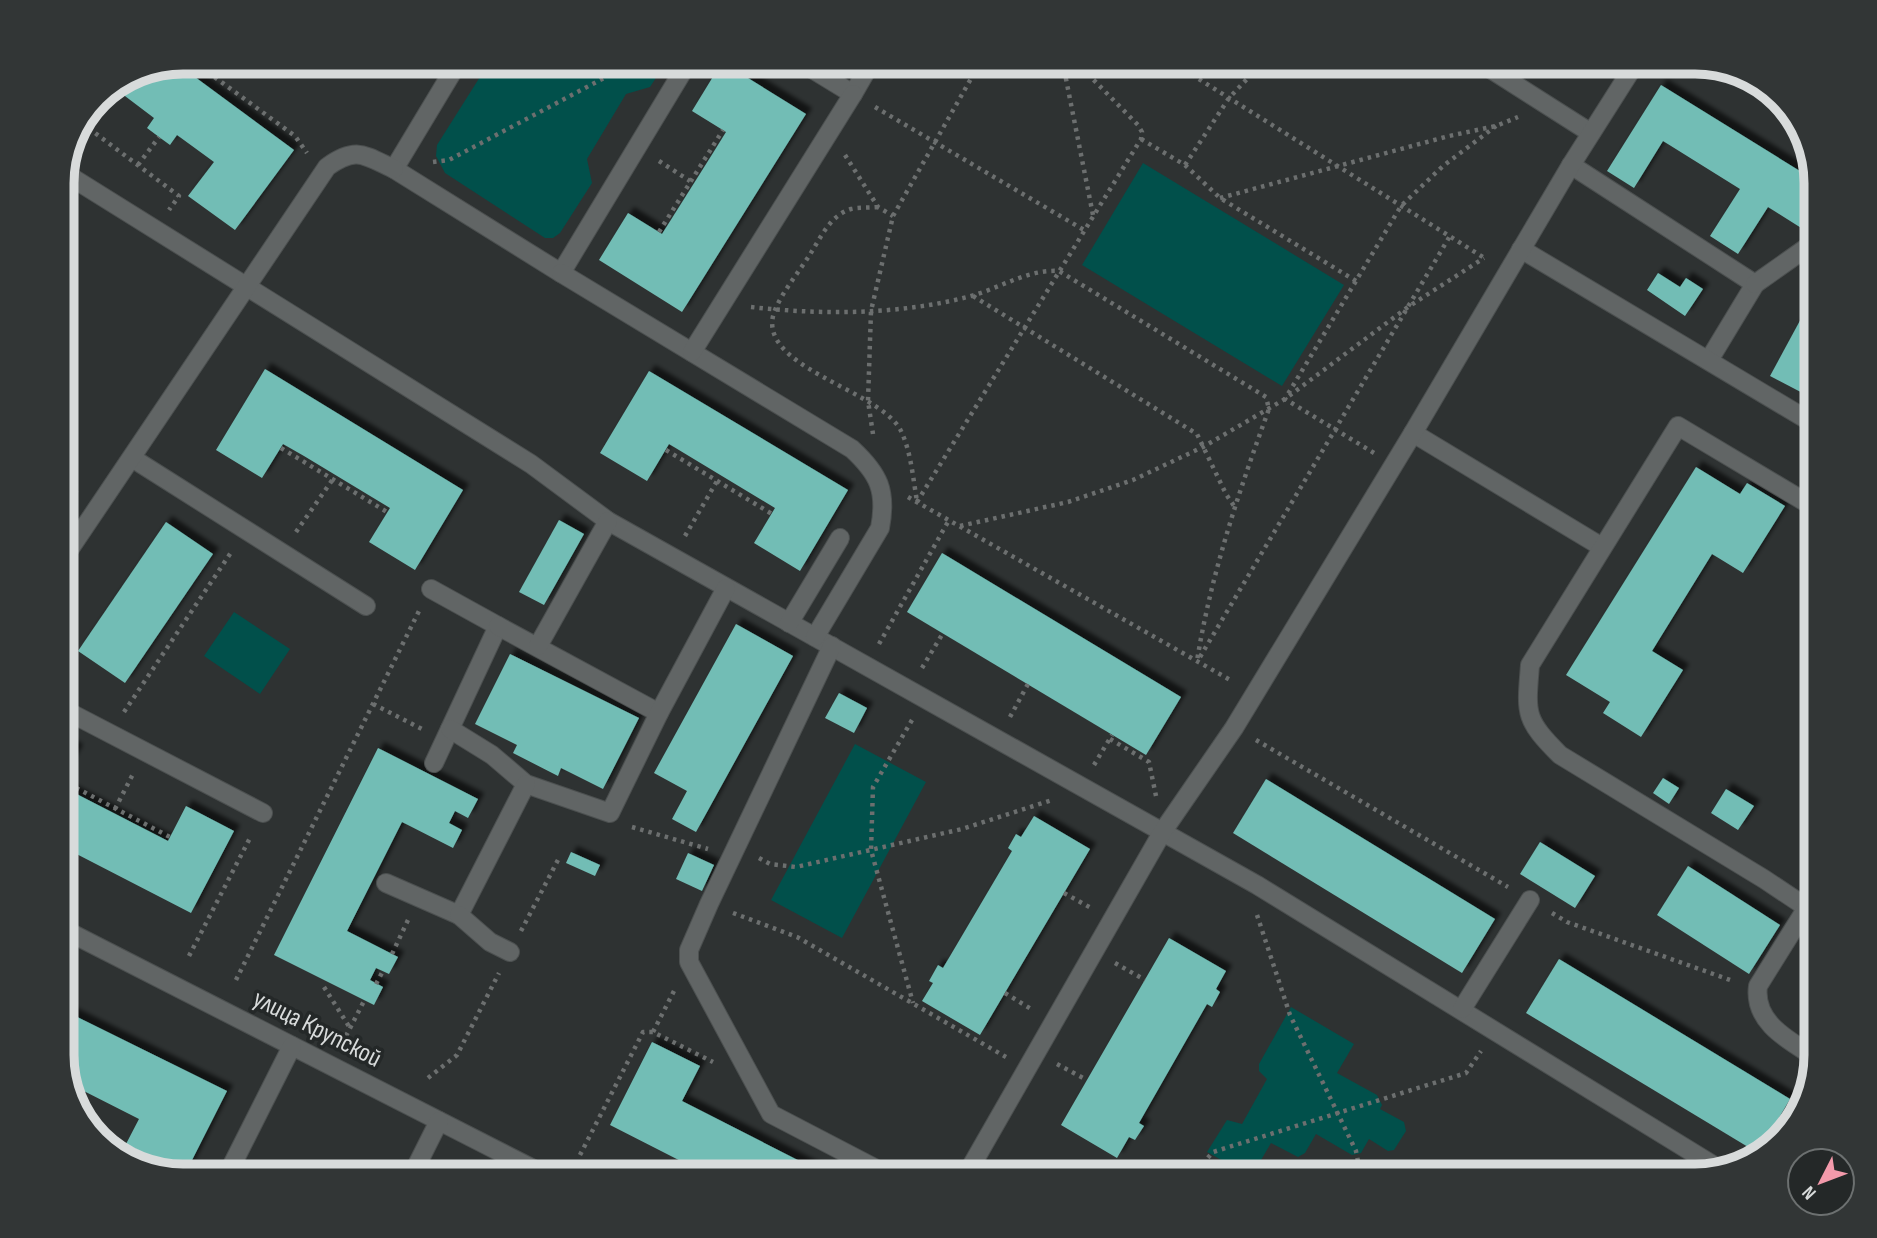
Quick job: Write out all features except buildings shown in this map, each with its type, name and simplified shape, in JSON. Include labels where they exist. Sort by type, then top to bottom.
[{"type":"street","points":[[394,169],[451,74]]},
{"type":"street","points":[[561,273],[681,74]]},
{"type":"street","points":[[820,74],[853,94]]},
{"type":"street","points":[[692,352],[865,74]]},
{"type":"street","points":[[1499,74],[1591,133]]},
{"type":"street","points":[[972,1164],[1163,831],[1234,727],[1413,433],[1571,165],[1629,74]]},
{"type":"street","points":[[74,543],[327,167],[345,155],[366,155],[394,169],[852,449],[870,465],[880,484],[884,508],[880,528],[816,637]]},
{"type":"street","points":[[1571,165],[1755,284]]},
{"type":"street","points":[[74,179],[531,464],[608,521],[1257,885],[1711,1164]]},
{"type":"street","points":[[1521,249],[1804,418]]},
{"type":"street","points":[[1709,360],[1755,284],[1804,249]]},
{"type":"street","points":[[1804,501],[1678,426],[1530,665],[1527,707],[1537,732],[1560,755],[1764,879],[1804,897]]},
{"type":"street","points":[[1413,433],[1602,547]]},
{"type":"street","points":[[132,458],[366,606]]},
{"type":"street","points":[[538,646],[608,521]]},
{"type":"street","points":[[789,623],[840,538]]},
{"type":"street","points":[[447,735],[492,755],[526,784],[610,813],[659,713],[726,588]]},
{"type":"street","points":[[431,589],[659,713]]},
{"type":"street","points":[[434,763],[498,626]]},
{"type":"street","points":[[832,646],[709,904],[689,950],[689,962],[771,1114],[866,1164]]},
{"type":"street","points":[[74,715],[263,813]]},
{"type":"street","points":[[459,915],[526,784]]},
{"type":"street","points":[[386,883],[459,915],[489,942],[510,952]]},
{"type":"street","points":[[1461,1009],[1530,900]]},
{"type":"street","points":[[1804,911],[1758,986],[1756,1000],[1765,1019],[1782,1036],[1804,1050]]},
{"type":"street","name":"улица Крупской","points":[[74,935],[523,1164]]},
{"type":"street","points":[[233,1164],[292,1046]]},
{"type":"street","points":[[418,1164],[439,1121]]},
{"type":"path","points":[[210,74],[295,136],[307,153],[308,162]]},
{"type":"path","points":[[394,169],[449,160],[611,74]]},
{"type":"path","points":[[870,465],[875,443],[868,401],[871,311],[893,216],[974,74]]},
{"type":"path","points":[[1066,74],[1093,215]]},
{"type":"path","points":[[917,502],[1141,139],[1142,132],[1138,125],[1089,74]]},
{"type":"path","points":[[1191,74],[1507,272]]},
{"type":"path","points":[[1185,165],[1229,98],[1252,74]]},
{"type":"path","points":[[853,94],[1084,230]]},
{"type":"path","points":[[1220,198],[1496,126],[1548,105]]},
{"type":"path","points":[[1285,400],[1401,206],[1443,166],[1496,126]]},
{"type":"path","points":[[89,128],[179,196],[166,215]]},
{"type":"path","points":[[659,232],[723,130]]},
{"type":"path","points":[[830,131],[878,207],[893,216]]},
{"type":"path","points":[[138,164],[159,137]]},
{"type":"path","points":[[1141,139],[1185,165],[1220,198],[1356,281]]},
{"type":"path","points":[[638,148],[690,181]]},
{"type":"path","points":[[878,207],[850,209],[830,223],[775,310],[771,327],[777,343],[790,357],[885,411],[900,429],[917,502]]},
{"type":"path","points":[[1197,661],[1451,236]]},
{"type":"path","points":[[960,526],[1068,502],[1133,480],[1203,447],[1285,400],[1408,307],[1484,258]]},
{"type":"path","points":[[722,303],[775,310],[871,311],[921,306],[972,296],[1032,274],[1048,270],[1059,271],[1266,397],[1269,408],[1234,506],[1197,661]]},
{"type":"path","points":[[972,296],[1197,435],[1234,506]]},
{"type":"path","points":[[1285,400],[1394,464]]},
{"type":"path","points":[[281,448],[387,512]]},
{"type":"path","points":[[666,450],[772,514]]},
{"type":"path","points":[[282,552],[332,479]]},
{"type":"path","points":[[673,558],[717,481]]},
{"type":"path","points":[[880,484],[950,520],[1254,694]]},
{"type":"path","points":[[866,666],[950,520]]},
{"type":"path","points":[[109,733],[246,530]]},
{"type":"path","points":[[236,980],[431,589]]},
{"type":"path","points":[[913,1004],[871,850],[873,787],[943,633]]},
{"type":"path","points":[[997,739],[1028,684]]},
{"type":"path","points":[[373,704],[447,735]]},
{"type":"path","points":[[1234,727],[1567,922],[1745,985],[1758,986]]},
{"type":"path","points":[[610,813],[627,825],[734,852],[770,864],[796,867],[962,829],[1050,801],[1081,786],[1111,737],[1149,762],[1163,831]]},
{"type":"path","points":[[115,809],[145,751]]},
{"type":"path","points":[[74,787],[170,837]]},
{"type":"path","points":[[189,957],[263,813]]},
{"type":"path","points":[[1257,885],[1256,912],[1290,1015],[1356,1151],[1358,1164]]},
{"type":"path","points":[[709,904],[797,937],[1025,1068]]},
{"type":"path","points":[[391,954],[405,928]]},
{"type":"path","points":[[653,1031],[689,962]]},
{"type":"path","points":[[376,984],[383,971]]},
{"type":"path","points":[[324,987],[350,1028]]},
{"type":"path","points":[[346,1036],[364,1001]]},
{"type":"path","points":[[1202,1164],[1213,1152],[1466,1073],[1495,1029]]},
{"type":"path","points":[[580,1155],[643,1032],[653,1031],[754,1083]]},
{"type":"shaded area","points":[[482,74],[658,74],[650,87],[626,94],[587,159],[592,183],[560,233],[553,238],[545,238],[445,173],[436,156],[437,145]]},
{"type":"shaded area","points":[[1143,163],[1344,285],[1282,386],[1082,265]]},
{"type":"shaded area","points":[[234,612],[290,649],[260,694],[204,656]]},
{"type":"shaded area","points":[[855,744],[926,782],[842,938],[771,900]]},
{"type":"shaded area","points":[[1291,1007],[1354,1044],[1337,1073],[1377,1095],[1382,1105],[1380,1109],[1404,1122],[1406,1131],[1394,1150],[1388,1151],[1369,1139],[1361,1153],[1352,1155],[1316,1134],[1305,1153],[1298,1157],[1271,1143],[1259,1164],[1229,1164],[1207,1152],[1227,1120],[1242,1124],[1267,1079],[1259,1071],[1259,1064]]}]
